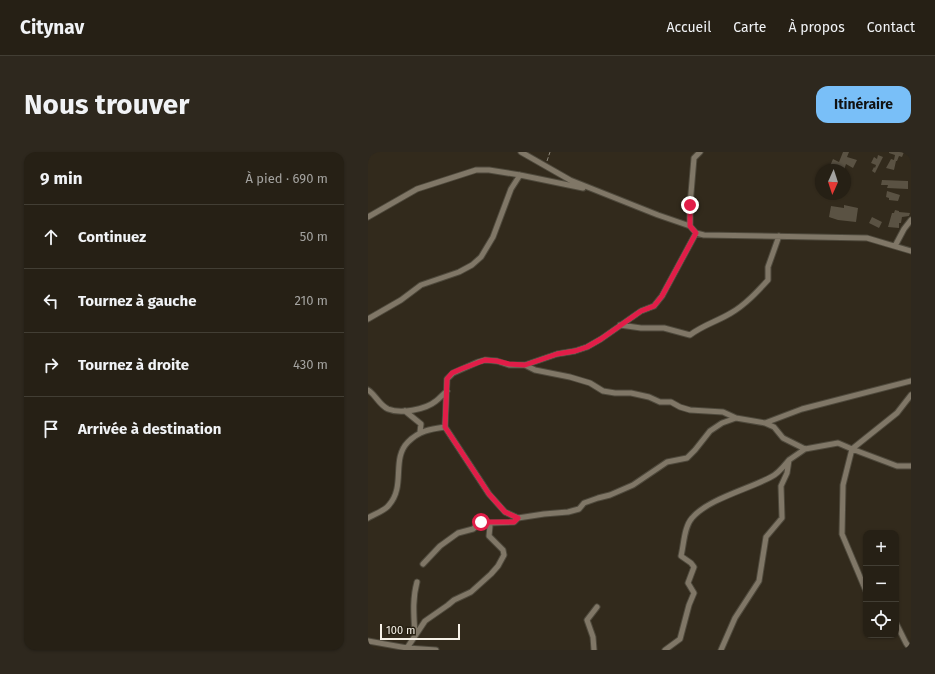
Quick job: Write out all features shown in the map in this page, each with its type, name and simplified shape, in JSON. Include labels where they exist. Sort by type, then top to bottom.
[{"type":"street","points":[[521,152],[570,180],[690,226],[696,233],[704,235],[867,238],[911,250]]},
{"type":"street","points":[[690,226],[690,205],[695,155],[700,152]]},
{"type":"street","points":[[368,217],[417,189],[476,170],[489,170],[520,175],[596,190]]},
{"type":"street","points":[[368,319],[401,300],[421,285],[459,272],[472,265],[481,257],[493,237],[511,189],[520,175]]},
{"type":"street","points":[[895,246],[904,229],[911,220]]},
{"type":"street","points":[[696,233],[662,296],[654,306],[641,311],[601,339],[587,347],[557,354],[525,365],[485,360],[452,373],[447,379],[445,427],[489,494],[505,512],[518,518],[568,512],[579,509],[584,503],[610,495],[633,485],[667,462],[687,458],[710,431],[722,423],[736,418]]},
{"type":"street","points":[[620,325],[641,328],[664,328],[690,335],[699,328],[731,313],[755,294],[768,280],[768,267],[779,236]]},
{"type":"street","points":[[525,365],[534,370],[560,374],[590,383],[603,391],[641,395],[660,402],[671,402],[690,410],[723,412],[736,418],[765,423],[774,427],[783,438],[805,449]]},
{"type":"street","points":[[765,423],[802,409],[911,381]]},
{"type":"street","points":[[368,390],[373,393],[380,403],[388,409],[405,412],[435,402],[447,391]]},
{"type":"street","points":[[863,584],[842,534],[843,485],[852,448],[897,413],[911,395]]},
{"type":"street","points":[[405,412],[421,424],[420,432]]},
{"type":"street","points":[[368,518],[389,506],[395,496],[399,484],[400,453],[408,442],[420,432],[431,428],[445,427]]},
{"type":"street","points":[[665,650],[680,639],[689,605],[694,593],[688,583],[694,568],[691,563],[681,556],[686,531],[692,518],[703,509],[725,497],[773,476],[789,460],[805,449],[838,443],[897,466],[911,466]]},
{"type":"street","points":[[721,650],[735,618],[759,581],[766,537],[782,518],[781,486],[787,473],[789,460]]},
{"type":"street","points":[[423,564],[440,546],[458,533],[473,529],[481,522],[514,522],[518,518]]},
{"type":"street","points":[[407,648],[425,621],[448,606],[454,600],[471,592],[491,574],[502,561],[504,555],[503,550],[489,536],[489,523]]},
{"type":"street","points":[[415,636],[413,614],[414,592],[417,582]]},
{"type":"street","points":[[594,650],[587,620],[597,607]]},
{"type":"street","points":[[899,629],[911,650]]},
{"type":"street","points":[[368,641],[407,648],[436,650]]},
{"type":"path","points":[[545,166],[550,152]]},
{"type":"building","points":[[843,152],[849,152],[847,157],[857,160],[853,168],[851,167],[851,164],[831,164],[833,159],[839,162]]},
{"type":"building","points":[[889,152],[904,152],[902,157],[899,156],[896,161],[894,170],[886,168],[891,159],[894,160],[895,155]]},
{"type":"building","points":[[878,155],[883,157],[875,173],[872,171],[876,165],[871,163],[874,157],[877,159]]},
{"type":"building","points":[[882,180],[908,181],[908,189],[887,188],[888,185],[881,185]]},
{"type":"building","points":[[887,191],[900,195],[898,201],[889,200],[889,198],[886,197]]},
{"type":"building","points":[[844,205],[858,208],[856,222],[838,220],[829,217],[831,206],[844,208]]},
{"type":"building","points":[[895,210],[910,213],[909,216],[902,217],[901,223],[899,223],[899,228],[888,227],[892,213],[894,213]]},
{"type":"building","points":[[872,217],[882,222],[879,228],[869,223]]},
{"type":"route","points":[[481,522],[514,522],[518,518],[505,512],[489,494],[445,427],[447,379],[452,373],[485,360],[525,365],[557,354],[587,347],[641,311],[654,306],[669,284],[696,233],[690,226],[690,205]]}]
